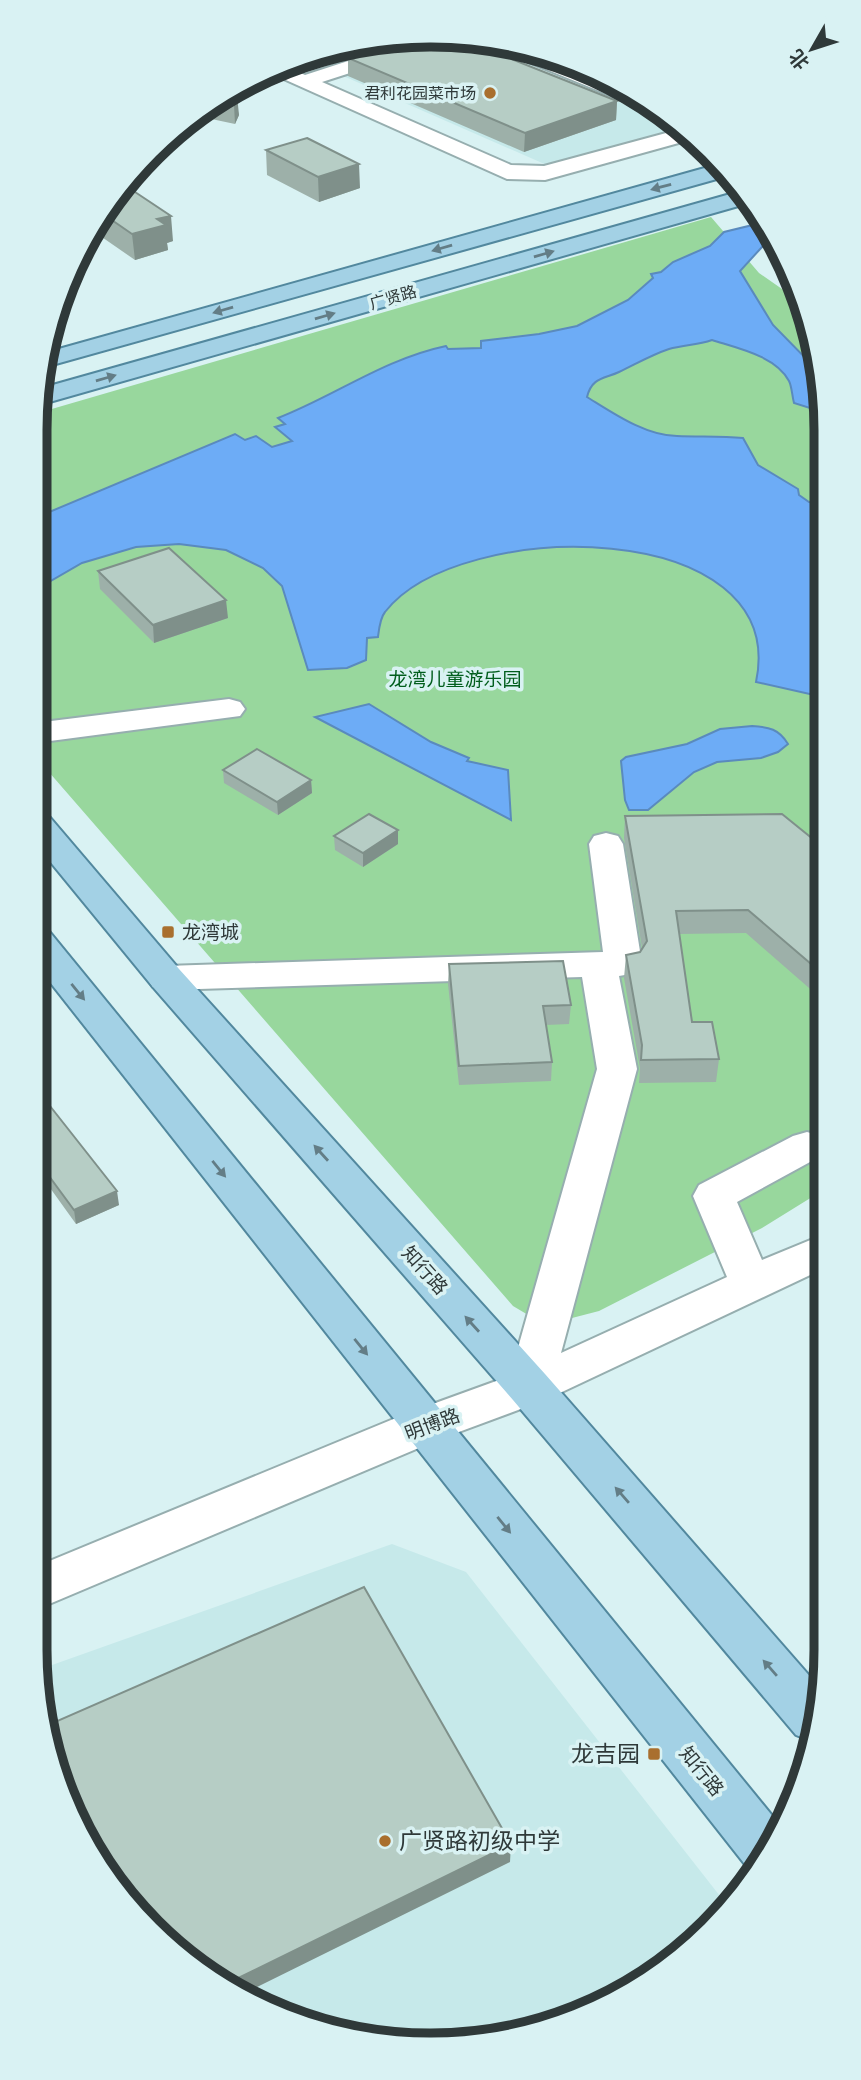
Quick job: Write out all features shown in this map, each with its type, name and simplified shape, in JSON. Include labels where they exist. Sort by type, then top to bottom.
[{"type":"main road","name":"广贤路","points":[[55,358],[714,173]]},
{"type":"main road","name":"广贤路","points":[[49,394],[737,199]]},
{"type":"main road","name":"知行路","points":[[47,835],[166,978],[529,1387],[808,1713]]},
{"type":"main road","name":"知行路","points":[[47,953],[761,1843]]},
{"type":"street","points":[[303,82],[409,48]]},
{"type":"street","points":[[287,75],[507,172],[545,173],[677,137]]},
{"type":"street","points":[[47,732],[229,709]]},
{"type":"street","points":[[166,978],[623,964],[606,844]]},
{"type":"street","points":[[529,1387],[617,1069],[598,965]]},
{"type":"street","points":[[751,1284],[714,1196],[807,1146]]},
{"type":"street","name":"明博路","points":[[47,1584],[424,1426],[529,1387],[814,1255]]},
{"type":"shaded area","name":"君利花园菜市场","points":[[405,48],[456,48],[502,54],[641,111],[675,135],[549,166],[317,65],[356,55]]},
{"type":"shaded area","name":"广贤路初级中学","points":[[392,1544],[466,1572],[722,1899],[683,1938],[643,1968],[577,2004],[530,2020],[481,2029],[430,2033],[356,2025],[307,2012],[261,1993],[197,1954],[142,1902],[126,1883],[99,1841],[76,1796],[60,1749],[48,1667]]},
{"type":"green space","name":"龙湾儿童游乐园","points":[[711,217],[759,273],[788,293],[806,356],[814,430],[814,1196],[762,1228],[599,1311],[545,1325],[513,1306],[47,770],[48,410]]},
{"type":"water","points":[[753,225],[766,246],[762,247],[740,271],[773,325],[807,359],[813,409],[794,403],[789,381],[775,365],[755,354],[712,340],[669,349],[599,380],[589,390],[587,397],[642,428],[665,435],[743,438],[758,465],[798,489],[799,495],[809,502],[814,502],[814,695],[756,682],[753,627],[723,588],[674,562],[611,549],[544,548],[479,559],[424,581],[385,612],[378,637],[367,638],[366,660],[347,668],[308,670],[282,586],[263,568],[226,550],[179,544],[136,547],[82,563],[47,583],[47,513],[235,434],[245,440],[256,436],[272,447],[292,441],[275,427],[285,424],[278,418],[380,369],[423,352],[446,346],[448,349],[481,348],[481,341],[577,326],[628,300],[653,278],[651,274],[661,272],[673,262],[710,246],[724,232]]},
{"type":"water","points":[[369,704],[431,742],[469,758],[467,761],[508,770],[511,820],[315,717]]},
{"type":"water","points":[[752,726],[773,730],[788,744],[778,752],[761,758],[717,762],[694,772],[648,810],[629,810],[625,800],[621,761],[626,757],[687,744],[720,729]]},
{"type":"building","points":[[405,48],[481,51],[499,54],[617,101],[525,133],[348,58]]},
{"type":"building","points":[[307,138],[359,164],[318,177],[266,150]]},
{"type":"building","points":[[132,190],[171,216],[157,219],[166,225],[132,234],[111,220]]},
{"type":"building","points":[[169,548],[226,600],[153,625],[98,571]]},
{"type":"building","points":[[257,749],[311,780],[277,802],[223,770]]},
{"type":"building","points":[[369,814],[398,830],[363,853],[334,836]]},
{"type":"building","points":[[782,814],[814,840],[814,966],[748,910],[676,911],[692,1022],[712,1022],[719,1059],[641,1060],[642,1045],[626,955],[640,952],[647,941],[625,816]]},
{"type":"building","points":[[563,961],[571,1005],[543,1006],[552,1062],[459,1066],[449,964]]},
{"type":"building","points":[[47,1102],[117,1191],[74,1210],[47,1173]]},
{"type":"building","points":[[364,1587],[511,1844],[236,1979],[178,1938],[126,1883],[99,1841],[76,1796],[60,1749],[55,1722]]},
{"type":"place","name":"君利花园菜市场","points":[[490,93]]},
{"type":"place","name":"龙湾城","points":[[168,932]]},
{"type":"place","name":"龙吉园","points":[[654,1754]]},
{"type":"place","name":"广贤路初级中学","points":[[385,1841]]}]
